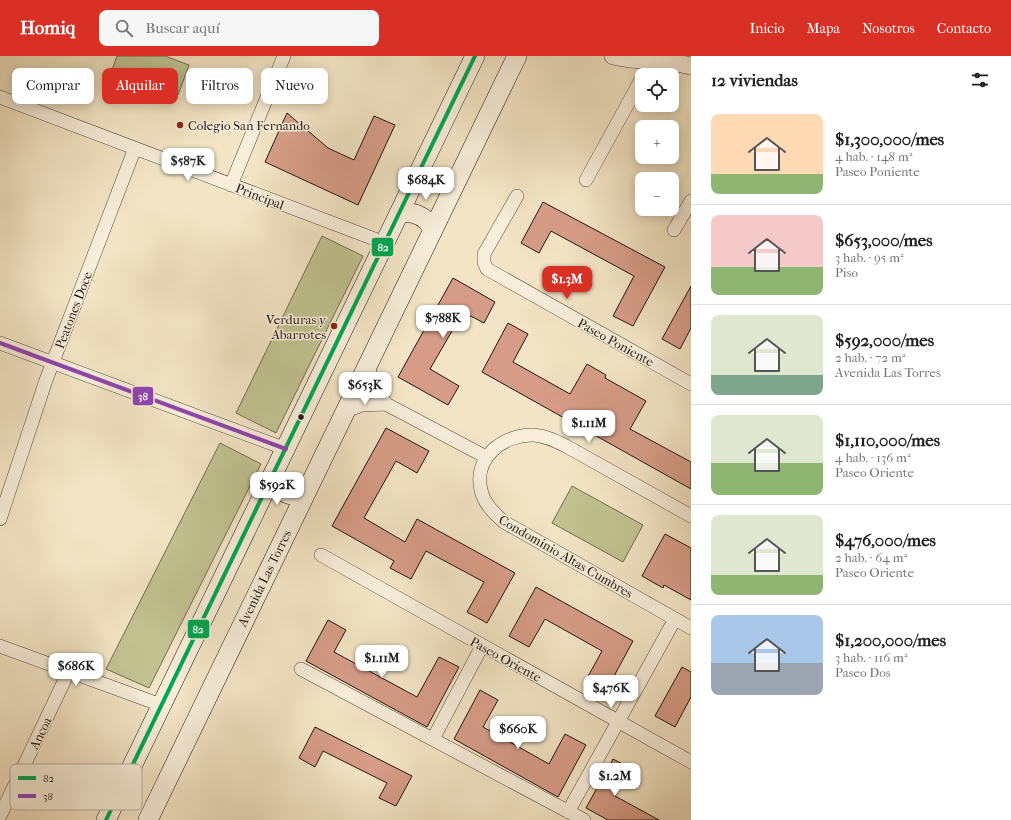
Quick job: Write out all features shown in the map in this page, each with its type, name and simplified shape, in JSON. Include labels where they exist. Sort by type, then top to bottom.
[{"type":"main road","points":[[133,764],[475,56]]},
{"type":"main road","name":"Avenida Las Torres","points":[[148,820],[516,56]]},
{"type":"main road","points":[[399,213],[411,213],[420,216],[427,221],[433,229]]},
{"type":"main road","points":[[273,476],[277,486],[286,493],[297,496],[305,494]]},
{"type":"main road","points":[[106,820],[111,810]]},
{"type":"street","points":[[231,184],[284,56]]},
{"type":"street","points":[[613,56],[691,66]]},
{"type":"street","points":[[648,68],[652,60]]},
{"type":"street","points":[[586,180],[635,91]]},
{"type":"street","name":"Principal","points":[[0,97],[385,243]]},
{"type":"street","name":"Peatones Doce","points":[[0,519],[39,401],[135,148]]},
{"type":"street","name":"Paseo Poniente","points":[[517,196],[484,254],[484,262],[487,269],[691,384]]},
{"type":"street","points":[[674,230],[691,201]]},
{"type":"street","points":[[0,343],[286,449]]},
{"type":"street","points":[[368,364],[373,383],[386,404],[486,458]]},
{"type":"street","points":[[346,411],[362,405],[386,404]]},
{"type":"street","name":"Condominio Altas Cumbres","points":[[691,516],[566,446],[546,437],[527,435],[509,439],[500,444],[486,458],[480,475],[481,491],[487,505],[504,522],[691,628]]},
{"type":"street","name":"Paseo Oriente","points":[[321,555],[691,762]]},
{"type":"street","points":[[568,812],[675,619]]},
{"type":"street","points":[[0,646],[162,705]]},
{"type":"street","points":[[433,739],[482,646]]},
{"type":"street","points":[[301,669],[584,820]]},
{"type":"street","name":"Ancoa","points":[[25,764],[69,672]]},
{"type":"street","name":"Ancoa","points":[[0,816],[10,795]]},
{"type":"green space","points":[[117,56],[165,56],[189,65],[188,68],[186,68],[186,73],[178,95],[178,68],[113,68]]},
{"type":"green space","points":[[322,236],[363,256],[276,433],[236,413]]},
{"type":"green space","points":[[220,443],[261,464],[149,688],[106,669]]},
{"type":"green space","points":[[572,486],[643,525],[623,562],[552,523]]},
{"type":"building","points":[[287,113],[328,148],[354,160],[374,116],[395,125],[358,205],[265,162]]},
{"type":"building","points":[[543,202],[665,267],[633,326],[613,316],[634,276],[551,231],[539,253],[521,243]]},
{"type":"building","points":[[453,278],[495,302],[484,323],[463,312],[430,369],[459,386],[448,405],[398,377]]},
{"type":"building","points":[[691,286],[691,328],[680,349],[662,339]]},
{"type":"building","points":[[508,323],[528,334],[513,362],[570,394],[587,364],[606,375],[605,378],[646,401],[630,429],[691,462],[691,489],[482,372]]},
{"type":"building","points":[[386,428],[429,451],[417,473],[396,461],[364,518],[405,542],[417,519],[515,573],[487,623],[467,612],[484,582],[426,551],[411,579],[390,568],[394,561],[332,526]]},
{"type":"building","points":[[665,534],[691,548],[691,600],[664,585],[663,588],[642,576]]},
{"type":"building","points":[[536,587],[633,641],[606,691],[586,680],[602,651],[545,619],[529,647],[509,636]]},
{"type":"building","points":[[328,620],[346,630],[334,652],[417,697],[439,657],[459,667],[427,727],[306,661]]},
{"type":"building","points":[[682,667],[691,672],[691,697],[675,727],[655,716]]},
{"type":"building","points":[[480,690],[498,700],[483,727],[549,764],[565,734],[586,745],[558,797],[454,739]]},
{"type":"building","points":[[315,727],[412,776],[396,806],[379,798],[387,783],[323,751],[315,767],[299,758]]},
{"type":"building","points":[[613,759],[630,768],[615,796],[659,820],[608,820],[586,808]]},
{"type":"transit line","name":"82","points":[[133,764],[475,56]]},
{"type":"transit line","name":"38","points":[[0,343],[286,449]]},
{"type":"transit line","name":"82","points":[[106,820],[111,810]]},
{"type":"place","name":"Colegio San Fernando","points":[[180,125]]},
{"type":"place","name":"Verduras y Abarrotes","points":[[334,326]]}]
